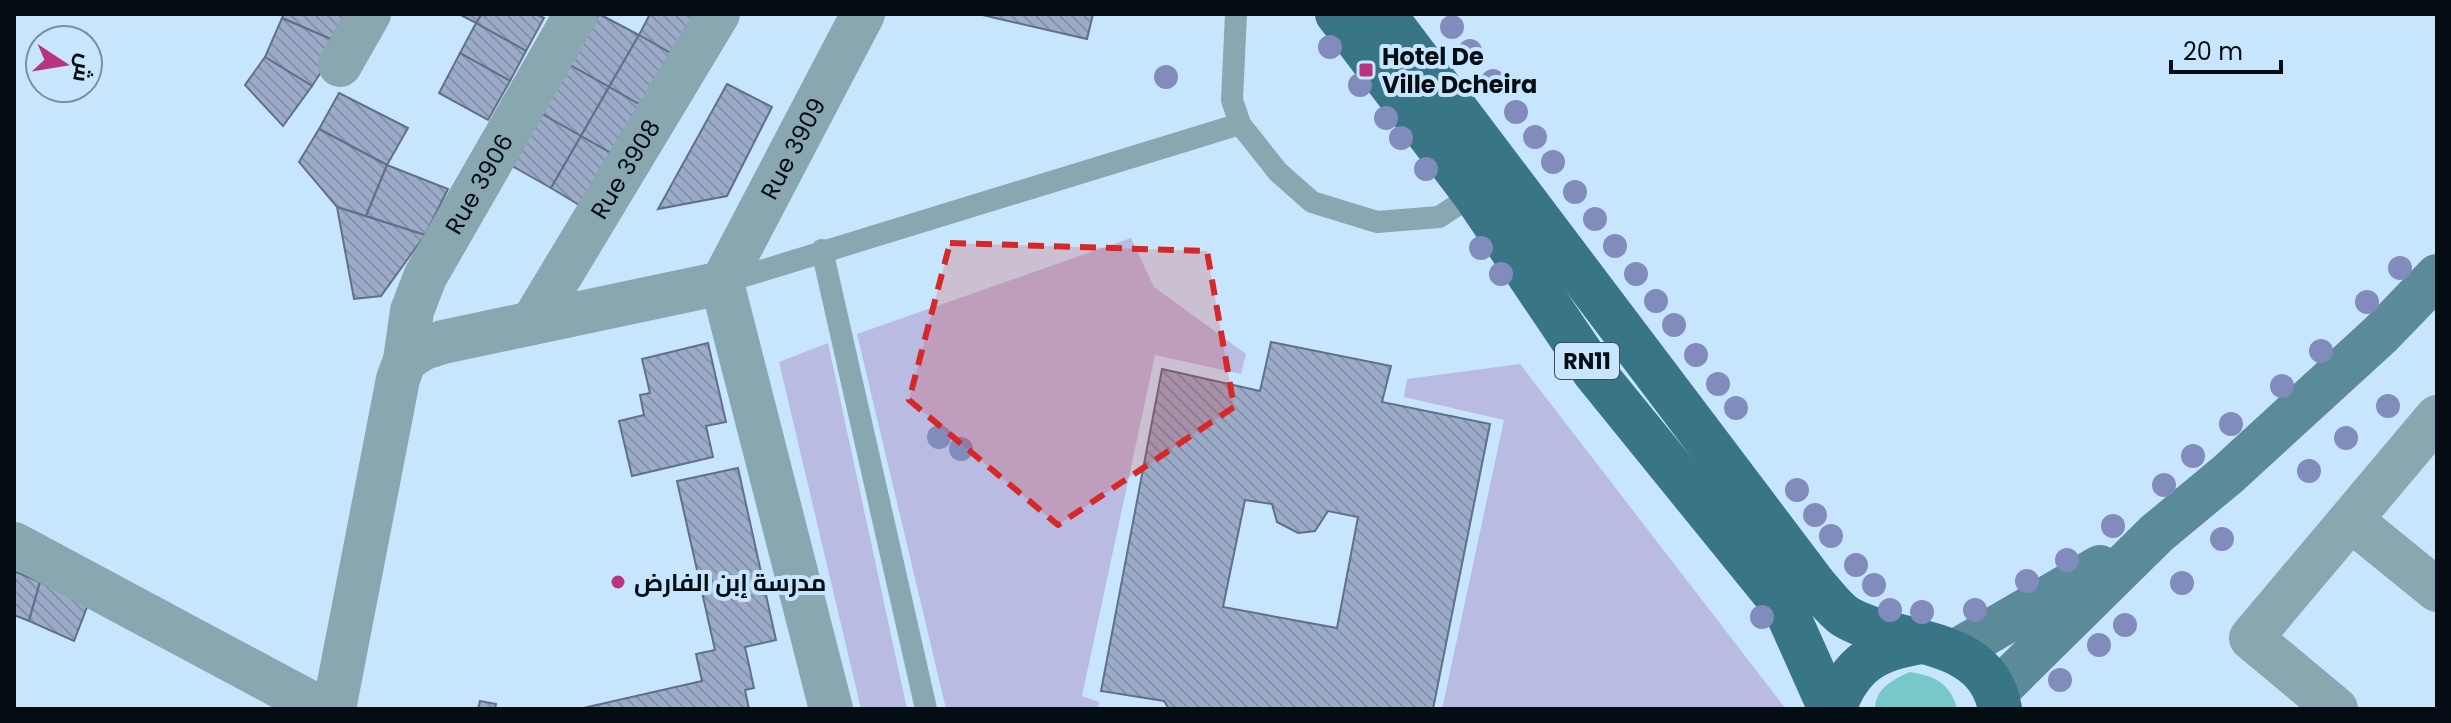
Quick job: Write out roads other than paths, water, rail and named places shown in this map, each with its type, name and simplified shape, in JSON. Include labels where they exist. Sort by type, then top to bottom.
[{"type":"main road","name":"RN11","points":[[1337,14],[1474,194],[1594,372],[1784,606],[1832,709]]},
{"type":"main road","name":"RN11","points":[[1384,14],[1816,586],[1843,616],[1939,647],[1982,671],[1999,704]]},
{"type":"main road","name":"RN11","points":[[1832,709],[1843,685],[1864,661],[1891,646],[1939,647]]},
{"type":"street","points":[[340,65],[369,14]]},
{"type":"street","name":"Rue 3906","points":[[334,709],[398,379],[405,360],[412,311],[425,277],[576,14]]},
{"type":"street","name":"Rue 3908","points":[[532,323],[718,14]]},
{"type":"street","name":"Rue 3909","points":[[722,283],[863,14]]},
{"type":"street","points":[[1999,704],[1996,692],[2157,533],[2227,475],[2348,364],[2437,276]]},
{"type":"street","points":[[405,360],[424,348],[722,283],[831,709]]},
{"type":"street","points":[[2336,709],[2251,638],[2437,417]]},
{"type":"street","points":[[2352,521],[2437,590]]},
{"type":"street","points":[[1939,647],[2157,533]]},
{"type":"street","points":[[14,544],[322,709]]},
{"type":"lane","points":[[1236,14],[1232,100],[1240,124],[1278,172],[1312,202],[1377,222],[1439,217],[1474,194]]},
{"type":"lane","points":[[722,283],[1240,124]]},
{"type":"lane","points":[[822,250],[926,709]]},
{"type":"place","name":"Hotel De Ville Dcheira","points":[[1366,70]]},
{"type":"place","name":"مدرسة إبن الفارض","points":[[618,582]]}]
